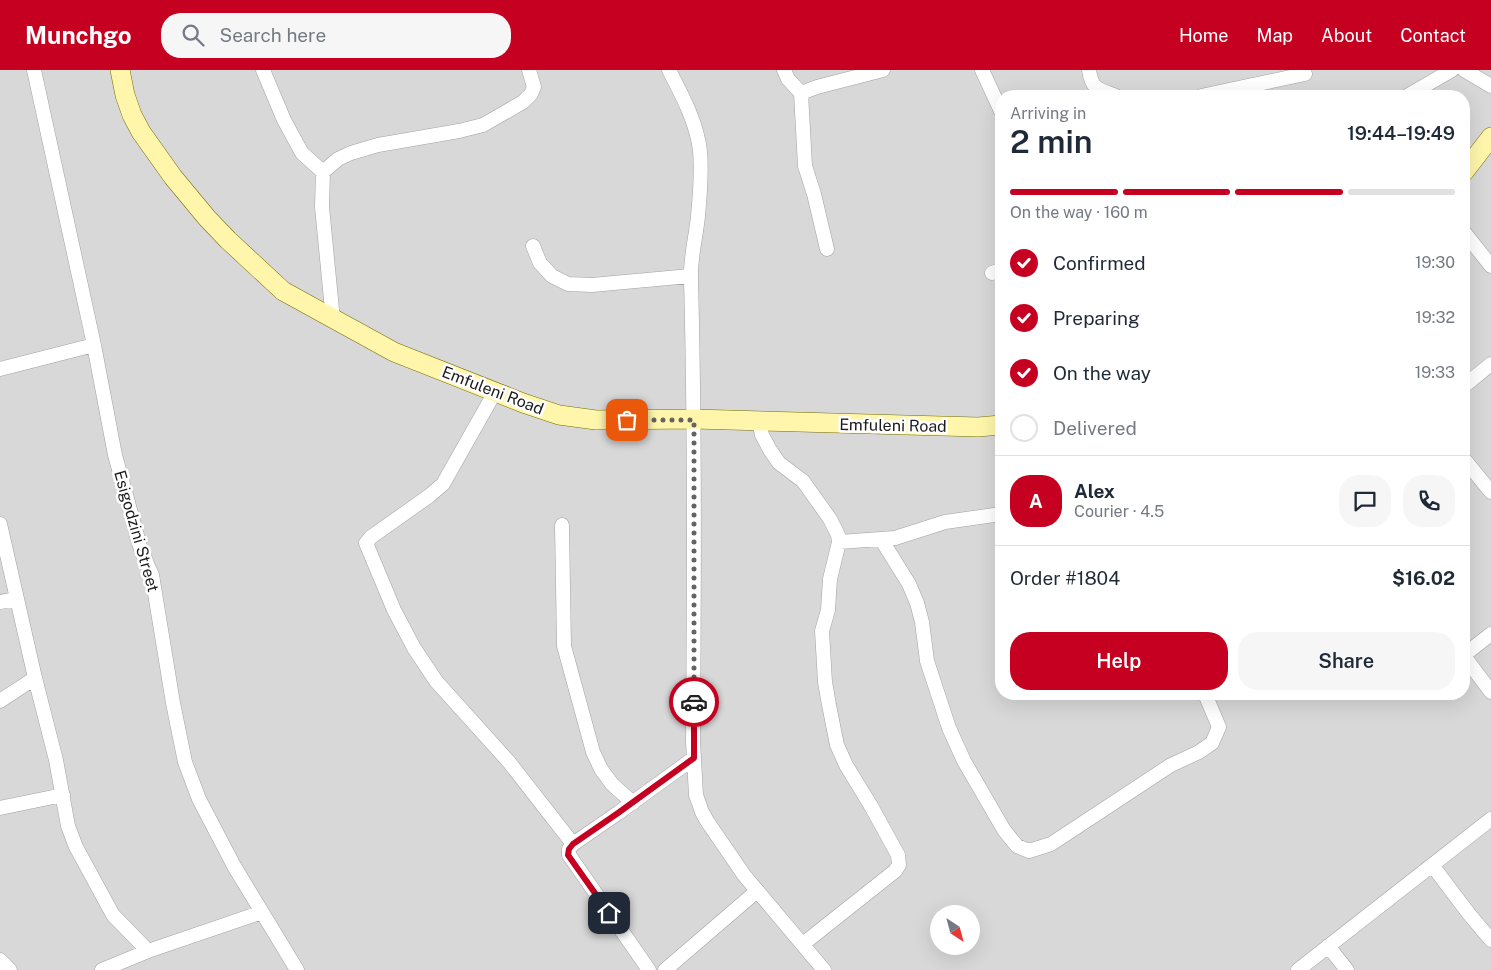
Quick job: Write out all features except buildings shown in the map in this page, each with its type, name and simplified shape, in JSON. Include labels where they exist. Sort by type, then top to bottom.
[{"type":"street","name":"Esigodzini Street","points":[[34,70],[94,346],[115,455],[141,550],[152,575],[173,703],[186,762],[199,799],[234,866],[297,970]]},
{"type":"street","name":"Emfuleni Road","points":[[120,70],[125,95],[132,115],[141,132],[173,177],[207,218],[283,291],[394,352],[523,404],[559,415],[587,419],[995,426]]},
{"type":"street","points":[[263,70],[284,120],[302,153],[323,172]]},
{"type":"street","points":[[333,320],[322,207],[323,172],[338,159],[378,145],[483,125],[523,102],[531,94],[534,87],[529,70]]},
{"type":"street","points":[[669,70],[681,92],[693,122],[700,150],[699,199],[690,276],[694,420],[694,758],[696,794],[702,812],[744,875],[824,970]]},
{"type":"street","points":[[784,70],[788,79],[802,93],[805,166],[814,194],[827,249]]},
{"type":"street","points":[[802,93],[817,87],[883,70]]},
{"type":"street","points":[[982,70],[995,98]]},
{"type":"street","points":[[1089,70],[1091,82],[1101,90]]},
{"type":"street","points":[[1418,90],[1452,70]]},
{"type":"street","points":[[1464,70],[1491,86]]},
{"type":"street","points":[[1229,90],[1305,74]]},
{"type":"street","points":[[1470,164],[1491,136]]},
{"type":"street","points":[[1470,240],[1491,266]]},
{"type":"street","points":[[533,246],[540,263],[552,276],[568,284],[592,285],[690,276]]},
{"type":"street","points":[[0,369],[94,346]]},
{"type":"street","points":[[1470,381],[1491,364]]},
{"type":"street","points":[[495,392],[443,484],[371,537],[366,543],[394,610],[414,648],[436,681],[509,762],[573,844]]},
{"type":"street","points":[[758,422],[762,435],[779,463],[803,481],[830,519],[838,535],[839,542],[830,579],[828,610],[822,631],[825,682],[832,721],[837,745],[846,765],[898,855],[899,865],[895,871],[803,944]]},
{"type":"street","points":[[1470,466],[1491,492]]},
{"type":"street","points":[[839,542],[895,538],[945,522],[995,515]]},
{"type":"street","points":[[0,524],[16,599],[56,760],[68,826],[85,864],[113,915],[148,951]]},
{"type":"street","points":[[562,525],[564,646],[593,752],[601,769],[612,784],[633,803]]},
{"type":"street","points":[[881,539],[909,584],[917,603],[928,660],[949,728],[964,761],[1004,830],[1017,846],[1029,850],[1051,844],[1171,765],[1200,752],[1212,743],[1219,727],[1208,700]]},
{"type":"street","points":[[0,602],[16,599]]},
{"type":"street","points":[[1470,651],[1491,634]]},
{"type":"street","points":[[1470,664],[1491,692]]},
{"type":"street","points":[[0,701],[35,678]]},
{"type":"street","points":[[649,970],[568,855],[569,849],[573,844],[694,758]]},
{"type":"street","points":[[0,808],[63,795]]},
{"type":"street","points":[[1298,970],[1491,820]]},
{"type":"street","points":[[1432,865],[1491,940]]},
{"type":"street","points":[[666,970],[757,891]]},
{"type":"street","points":[[102,970],[148,951],[262,912]]},
{"type":"street","points":[[1328,946],[1347,970]]},
{"type":"street","points":[[0,960],[10,970]]},
{"type":"shaded area","points":[[0,70],[1491,70],[1491,970],[0,970]]},
{"type":"way so far","points":[[627,420],[694,420],[694,702]]},
{"type":"route","points":[[609,913],[568,855],[569,849],[573,844],[694,758],[694,702]]}]
